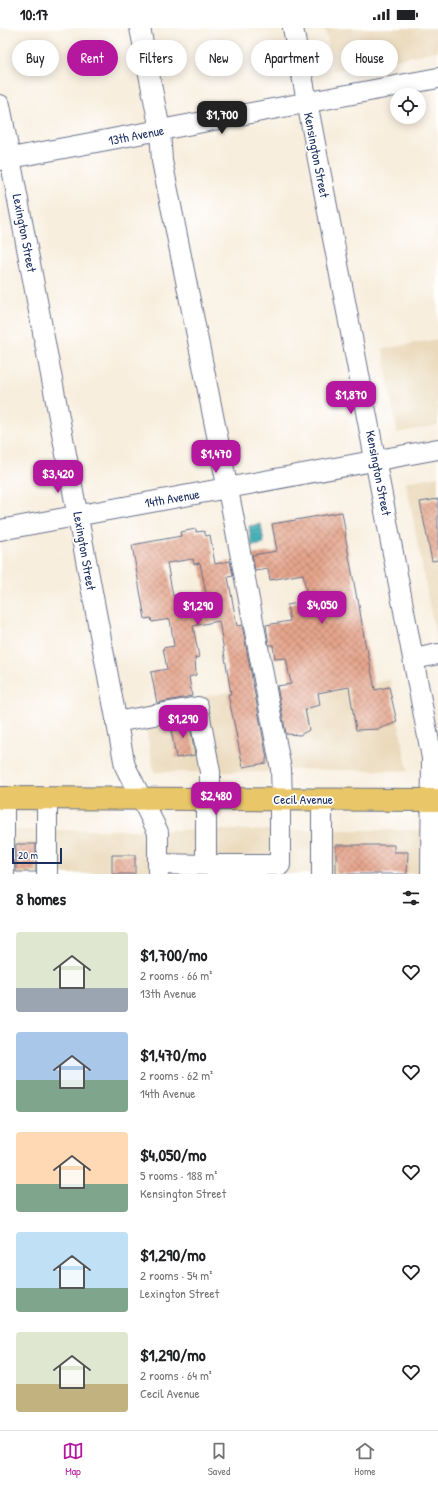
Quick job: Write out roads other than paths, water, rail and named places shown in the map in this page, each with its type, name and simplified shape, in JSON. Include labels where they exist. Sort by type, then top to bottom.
[{"type":"main road","name":"Cecil Avenue","points":[[2,798],[435,800]]},
{"type":"street","points":[[140,28],[160,130],[162,161],[228,488],[282,776],[280,865],[206,865],[158,869]]},
{"type":"street","name":"Kensington Street","points":[[293,28],[377,460],[432,758],[435,800],[431,874]]},
{"type":"street","name":"13th Avenue","points":[[5,159],[438,78]]},
{"type":"street","name":"Lexington Street","points":[[0,105],[5,159],[78,515],[125,766],[158,832],[158,869]]},
{"type":"street","name":"14th Avenue","points":[[0,530],[438,449]]},
{"type":"street","points":[[414,659],[438,654]]},
{"type":"street","points":[[116,722],[198,707],[210,772],[206,865]]},
{"type":"street","points":[[2,798],[4,874]]},
{"type":"street","points":[[47,798],[47,874]]},
{"type":"street","points":[[322,799],[322,874]]},
{"type":"water","points":[[261,524],[264,544],[252,546],[249,526]]}]
